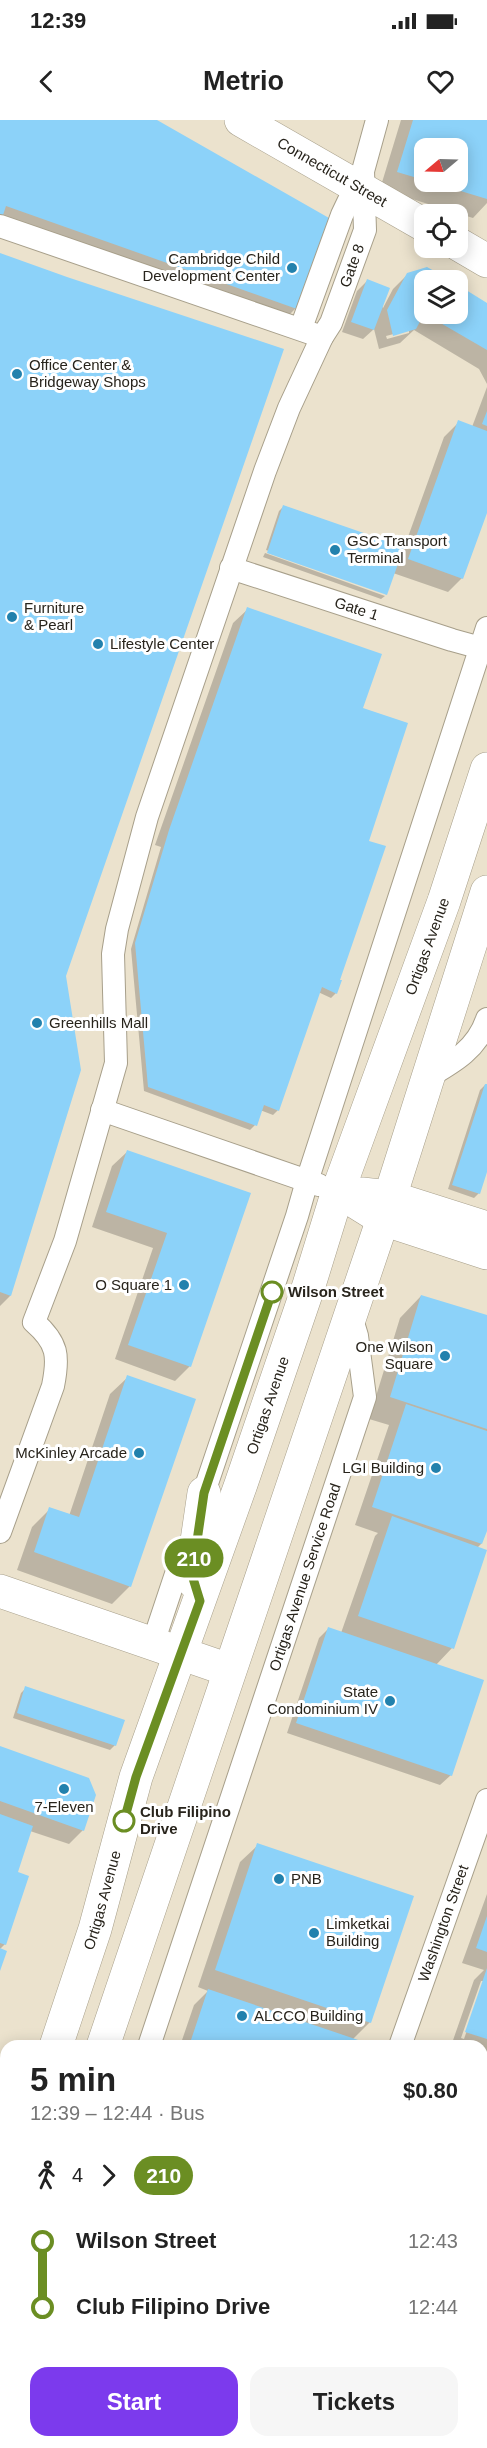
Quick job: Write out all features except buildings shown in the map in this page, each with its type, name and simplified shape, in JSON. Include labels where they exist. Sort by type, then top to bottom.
[{"type":"main road","name":"Connecticut Street","points":[[241,120],[361,183],[414,218]]},
{"type":"main road","points":[[468,250],[487,261]]},
{"type":"main road","name":"Ortigas Avenue","points":[[58,2040],[95,1929],[136,1777],[167,1648],[200,1601],[309,1285],[338,1191],[444,901],[487,768]]},
{"type":"main road","points":[[105,2040],[386,1208],[487,892]]},
{"type":"main road","points":[[338,1191],[386,1208],[487,1252]]},
{"type":"main road","points":[[386,1208],[487,1228]]},
{"type":"main road","points":[[200,1601],[192,1575],[204,1493]]},
{"type":"main road","points":[[0,1591],[229,1670]]},
{"type":"street","points":[[361,183],[378,120]]},
{"type":"street","name":"Gate 8","points":[[301,328],[342,215],[361,183]]},
{"type":"street","name":"Gate 8","points":[[0,1532],[53,1386],[56,1353],[50,1338],[34,1322],[65,1241],[116,1063],[113,954],[117,928],[147,817],[231,568],[289,408],[322,337],[331,323],[364,230],[361,183]]},
{"type":"street","points":[[0,226],[322,337]]},
{"type":"street","name":"Gate 1","points":[[231,568],[452,640],[484,638]]},
{"type":"street","points":[[167,1648],[204,1493],[297,1215],[484,638]]},
{"type":"street","points":[[428,1077],[463,1056],[482,1034],[487,1019]]},
{"type":"street","points":[[102,1110],[338,1191]]},
{"type":"street","name":"Ortigas Avenue Service Road","points":[[150,2040],[365,1397],[357,1336],[350,1313]]},
{"type":"street","name":"Washington Street","points":[[402,2040],[487,1800]]},
{"type":"bus line","name":"210","points":[[124,1821],[136,1777],[200,1601],[192,1575],[204,1493],[272,1292]]},
{"type":"place","name":"Cambridge Child Development Center","points":[[292,268]]},
{"type":"place","name":"Office Center & Bridgeway Shops","points":[[17,374]]},
{"type":"place","name":"GSC Transport Terminal","points":[[335,550]]},
{"type":"place","name":"Furniture & Pearl","points":[[12,617]]},
{"type":"place","name":"Lifestyle Center","points":[[98,644]]},
{"type":"place","name":"Greenhills Mall","points":[[37,1023]]},
{"type":"place","name":"O Square 1","points":[[184,1285]]},
{"type":"place","name":"Wilson Street","points":[[272,1292]]},
{"type":"place","name":"One Wilson Square","points":[[445,1356]]},
{"type":"place","name":"McKinley Arcade","points":[[139,1453]]},
{"type":"place","name":"LGI Building","points":[[436,1468]]},
{"type":"place","name":"State Condominium IV","points":[[390,1701]]},
{"type":"place","name":"7-Eleven","points":[[64,1789]]},
{"type":"place","name":"Club Filipino Drive","points":[[124,1821]]},
{"type":"place","name":"PNB","points":[[279,1879]]},
{"type":"place","name":"Limketkai Building","points":[[314,1933]]},
{"type":"place","name":"ALCCO Building","points":[[242,2016]]}]
